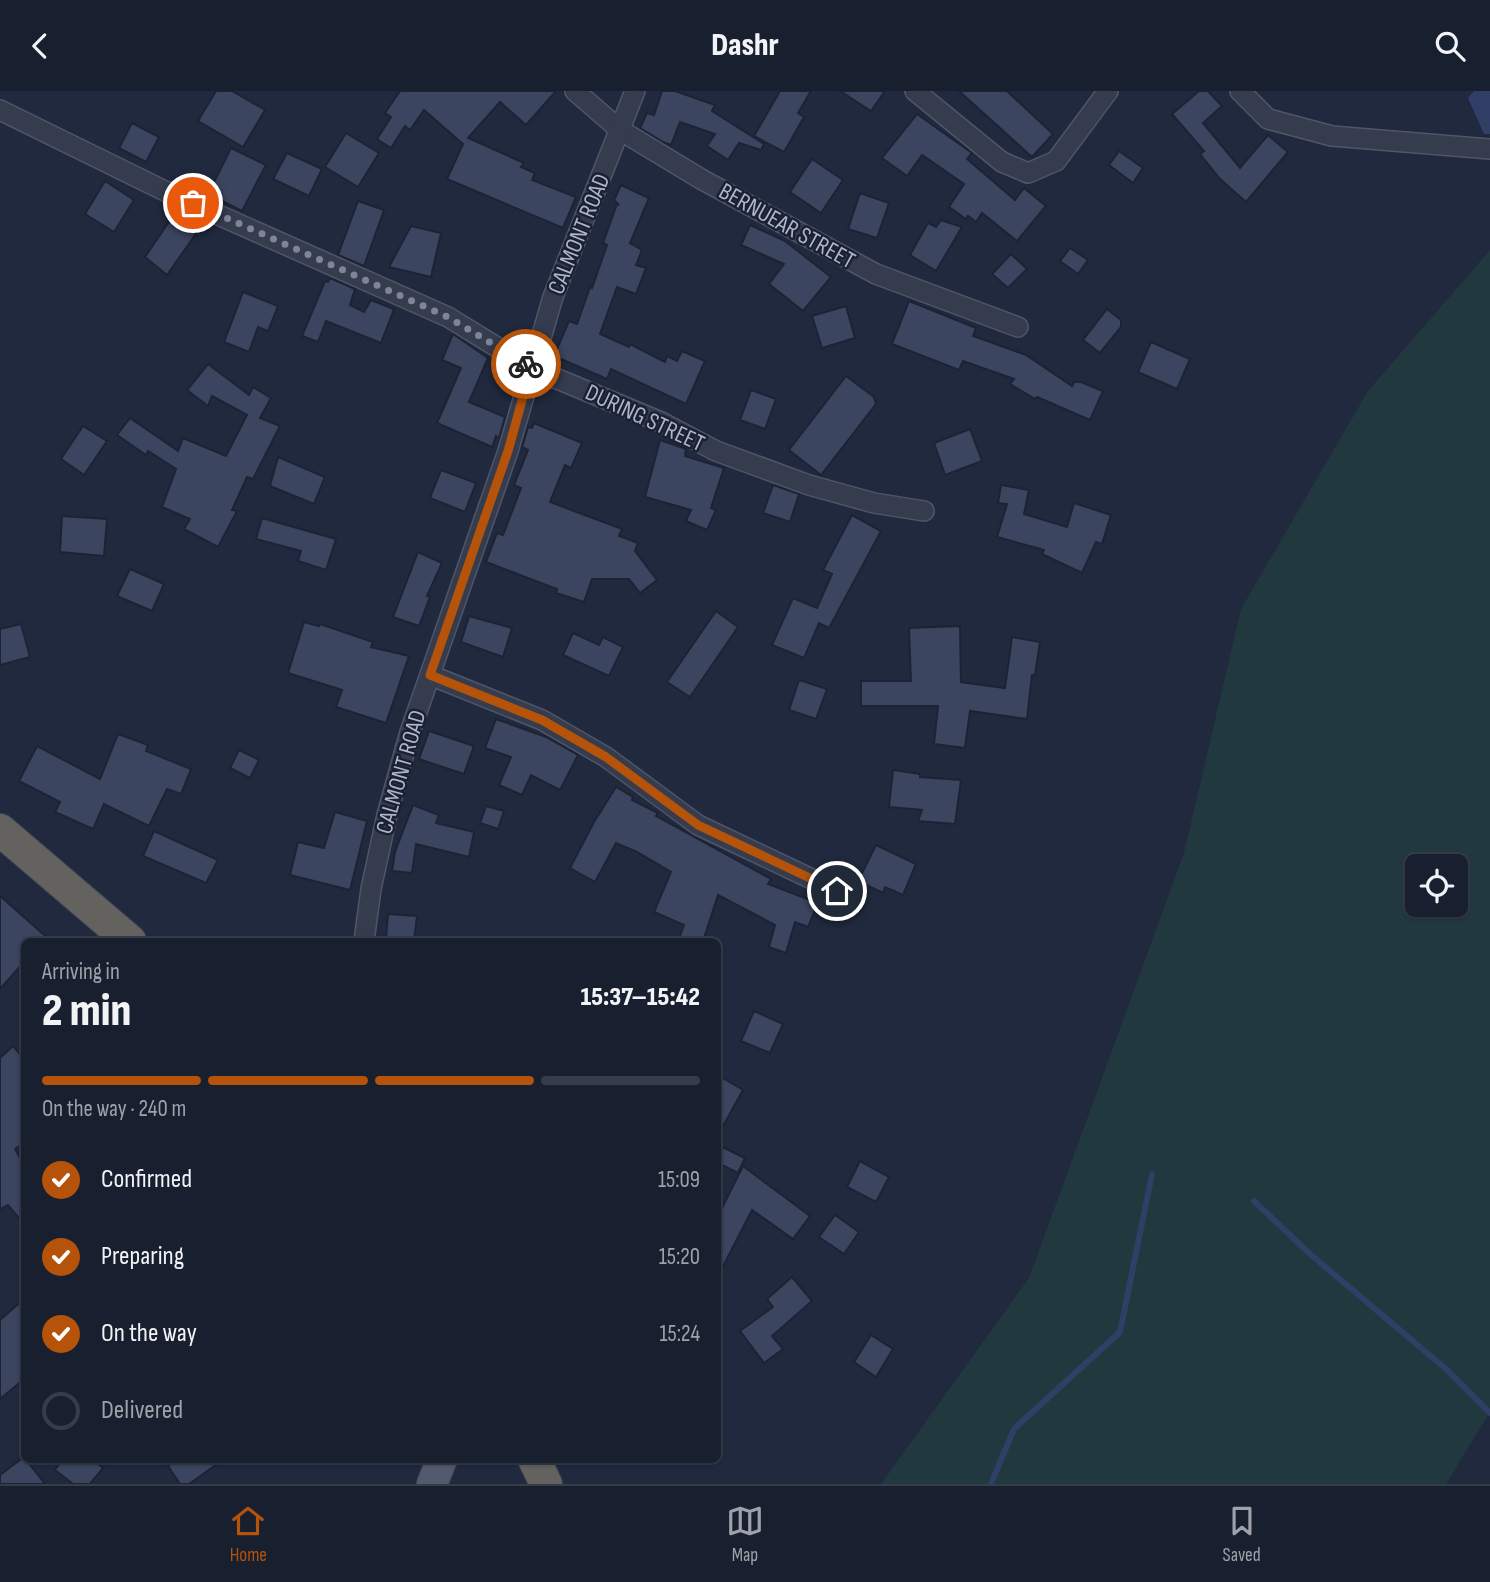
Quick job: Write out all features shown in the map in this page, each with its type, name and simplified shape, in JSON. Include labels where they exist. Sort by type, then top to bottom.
[{"type":"highway","points":[[0,830],[126,938]]},
{"type":"highway","points":[[0,856],[96,938]]},
{"type":"highway","points":[[516,1463],[525,1484]]},
{"type":"highway","points":[[536,1463],[546,1484]]},
{"type":"main road","points":[[432,1484],[440,1463]]},
{"type":"street","name":"BERNUEAR STREET","points":[[575,91],[620,130],[701,179],[876,274],[1018,327]]},
{"type":"street","name":"CALMONT ROAD","points":[[365,938],[371,889],[387,815],[410,732],[508,451],[553,297],[635,91]]},
{"type":"street","points":[[915,91],[1003,162],[1028,173],[1056,161],[1108,91]]},
{"type":"street","points":[[1240,91],[1268,119],[1332,136],[1490,149]]},
{"type":"street","name":"DURING STREET","points":[[0,110],[181,198],[448,317],[531,368],[661,422],[716,451],[809,485],[874,503],[925,511]]},
{"type":"street","points":[[430,675],[542,720],[606,757],[698,825],[837,891]]},
{"type":"shaded area","points":[[1490,250],[1490,1412],[1446,1484],[881,1484],[1029,1278],[1184,853],[1241,609],[1368,391]]},
{"type":"water","points":[[1474,91],[1490,91],[1490,134],[1484,134],[1468,98]]},
{"type":"building","points":[[216,91],[232,91],[265,110],[243,147],[198,121]]},
{"type":"building","points":[[400,91],[556,91],[526,125],[500,102],[468,138],[524,163],[521,167],[535,173],[532,180],[576,197],[563,228],[447,179],[463,144],[424,110],[410,130],[405,126],[391,148],[377,139],[391,117],[385,113]]},
{"type":"building","points":[[662,91],[675,91],[715,105],[712,111],[764,144],[761,150],[739,143],[728,160],[707,146],[715,134],[680,122],[671,145],[663,142],[640,128],[647,113],[654,115]]},
{"type":"building","points":[[780,91],[811,91],[798,113],[804,117],[784,152],[754,136]]},
{"type":"building","points":[[840,91],[885,91],[871,111]]},
{"type":"building","points":[[959,91],[1007,91],[1053,134],[1032,157]]},
{"type":"building","points":[[1199,91],[1208,91],[1222,106],[1203,123],[1240,168],[1268,135],[1288,152],[1246,202],[1220,179],[1200,154],[1204,151],[1172,114]]},
{"type":"building","points":[[917,114],[972,153],[967,159],[1015,200],[1024,188],[1046,206],[1017,241],[982,213],[976,222],[968,216],[966,219],[949,207],[964,184],[922,155],[907,176],[882,158]]},
{"type":"building","points":[[132,123],[159,137],[146,162],[119,148]]},
{"type":"building","points":[[346,133],[379,153],[358,187],[325,167]]},
{"type":"building","points":[[231,148],[266,165],[242,211],[208,194]]},
{"type":"building","points":[[1119,151],[1143,168],[1133,183],[1109,165]]},
{"type":"building","points":[[287,153],[322,169],[309,196],[273,179]]},
{"type":"building","points":[[812,159],[843,180],[821,213],[790,192]]},
{"type":"building","points":[[105,181],[134,200],[114,232],[85,214]]},
{"type":"building","points":[[621,185],[649,198],[630,243],[642,250],[636,265],[646,268],[636,294],[617,287],[600,334],[629,347],[630,344],[665,362],[667,356],[677,361],[682,351],[705,361],[686,404],[611,369],[607,379],[554,356],[569,321],[577,324],[590,287],[592,288],[607,245],[603,243],[617,204],[619,205],[614,200]]},
{"type":"building","points":[[860,193],[889,203],[877,238],[848,229]]},
{"type":"building","points":[[358,201],[384,210],[364,266],[338,255]]},
{"type":"building","points":[[177,210],[202,225],[167,275],[145,257]]},
{"type":"building","points":[[941,220],[962,227],[936,271],[910,255],[928,223],[936,227]]},
{"type":"building","points":[[750,225],[785,241],[831,277],[803,311],[769,284],[784,264],[741,245]]},
{"type":"building","points":[[411,226],[441,233],[431,277],[389,267]]},
{"type":"building","points":[[1070,248],[1088,260],[1078,274],[1060,261]]},
{"type":"building","points":[[1011,254],[1027,269],[1008,288],[992,274]]},
{"type":"building","points":[[330,278],[355,289],[350,305],[364,312],[371,300],[394,309],[381,343],[326,321],[318,342],[302,336],[325,281],[328,282]]},
{"type":"building","points":[[243,292],[278,306],[268,331],[258,327],[249,352],[224,342]]},
{"type":"building","points":[[909,301],[976,328],[973,336],[1026,355],[1072,386],[1074,382],[1081,382],[1103,391],[1090,420],[1037,397],[1035,399],[1010,384],[1014,379],[963,361],[959,370],[892,344]]},
{"type":"building","points":[[846,306],[855,338],[822,348],[812,316]]},
{"type":"building","points":[[1107,309],[1121,320],[1121,327],[1100,353],[1083,340]]},
{"type":"building","points":[[453,334],[488,358],[469,402],[505,417],[499,438],[496,436],[492,447],[437,423],[461,368],[442,360]]},
{"type":"building","points":[[1151,342],[1190,359],[1177,389],[1138,372]]},
{"type":"building","points":[[208,364],[249,395],[253,387],[271,398],[260,418],[280,426],[253,479],[247,477],[232,510],[237,511],[218,547],[184,529],[190,519],[162,507],[176,469],[148,451],[146,455],[117,435],[130,418],[178,451],[183,438],[226,456],[247,415],[212,396],[208,406],[187,390]]},
{"type":"building","points":[[846,376],[874,397],[876,404],[821,475],[789,450]]},
{"type":"building","points":[[751,390],[776,399],[765,429],[740,420]]},
{"type":"building","points":[[534,423],[582,443],[571,468],[565,465],[550,502],[622,529],[619,536],[638,543],[635,551],[657,580],[640,593],[629,579],[592,579],[584,602],[556,593],[557,589],[486,562],[497,533],[503,535],[521,488],[514,485],[528,450],[522,447],[528,427],[532,428]]},
{"type":"building","points":[[83,426],[107,441],[84,475],[61,459]]},
{"type":"building","points":[[970,429],[982,461],[945,475],[934,443]]},
{"type":"building","points":[[660,440],[686,449],[685,456],[724,468],[711,508],[716,510],[707,530],[686,521],[691,510],[645,497]]},
{"type":"building","points":[[278,457],[325,477],[314,504],[270,486]]},
{"type":"building","points":[[441,470],[476,483],[465,512],[430,498]]},
{"type":"building","points":[[773,485],[799,494],[790,522],[763,513]]},
{"type":"building","points":[[1001,485],[1029,490],[1024,514],[1067,527],[1074,503],[1111,515],[1102,544],[1096,542],[1082,573],[1042,554],[1044,550],[997,537],[1007,504],[998,503]]},
{"type":"building","points":[[852,515],[881,531],[829,628],[819,623],[804,658],[772,645],[793,598],[817,608],[832,574],[823,570]]},
{"type":"building","points":[[62,516],[107,519],[104,556],[60,552]]},
{"type":"building","points":[[262,518],[336,539],[326,570],[298,561],[301,551],[256,539]]},
{"type":"building","points":[[418,552],[442,563],[427,596],[430,597],[419,626],[393,617]]},
{"type":"building","points":[[130,569],[164,584],[152,611],[117,596]]},
{"type":"building","points":[[716,611],[738,627],[690,697],[667,682]]},
{"type":"building","points":[[469,616],[512,628],[503,657],[461,642]]},
{"type":"building","points":[[304,622],[319,626],[320,624],[373,642],[371,647],[409,656],[386,723],[336,707],[342,690],[288,673]]},
{"type":"building","points":[[21,624],[30,657],[0,665],[0,629]]},
{"type":"building","points":[[960,626],[961,682],[1005,688],[1012,637],[1040,642],[1035,675],[1032,675],[1027,719],[970,711],[965,748],[934,744],[938,706],[861,706],[861,681],[911,681],[909,628]]},
{"type":"building","points":[[573,633],[599,645],[603,637],[623,647],[609,676],[563,655]]},
{"type":"building","points":[[799,680],[827,689],[816,719],[789,710]]},
{"type":"building","points":[[496,719],[546,737],[578,755],[560,790],[531,775],[522,795],[499,785],[511,757],[485,748]]},
{"type":"building","points":[[429,731],[474,746],[464,774],[419,759]]},
{"type":"building","points":[[118,734],[148,745],[146,751],[191,769],[181,794],[167,789],[149,826],[104,804],[93,829],[55,812],[60,802],[19,781],[37,746],[100,779]]},
{"type":"building","points":[[239,750],[259,760],[250,778],[230,768]]},
{"type":"building","points":[[893,770],[920,774],[920,777],[961,780],[955,824],[918,821],[922,810],[889,807]]},
{"type":"building","points":[[616,787],[633,797],[632,800],[658,813],[656,816],[771,879],[768,884],[818,903],[808,927],[795,922],[786,953],[769,947],[775,925],[718,895],[704,938],[679,938],[684,925],[654,912],[671,872],[616,843],[595,882],[570,868]]},
{"type":"building","points":[[413,805],[439,815],[436,823],[474,832],[469,857],[416,844],[412,873],[392,871],[395,852]]},
{"type":"building","points":[[486,806],[504,811],[498,829],[480,823]]},
{"type":"building","points":[[335,812],[367,821],[350,890],[290,875],[298,842],[324,848]]},
{"type":"building","points":[[154,831],[218,860],[206,883],[143,856]]},
{"type":"building","points":[[876,845],[916,864],[903,895],[885,887],[883,893],[858,881]]},
{"type":"building","points":[[0,896],[48,938],[21,938],[21,965],[0,989]]},
{"type":"building","points":[[388,914],[417,916],[414,938],[386,938]]},
{"type":"building","points":[[754,1011],[783,1024],[770,1053],[741,1041]]},
{"type":"building","points":[[13,1046],[21,1055],[21,1145],[15,1149],[21,1160],[21,1220],[8,1205],[0,1209],[0,1058]]},
{"type":"building","points":[[721,1077],[743,1090],[721,1130]]},
{"type":"building","points":[[721,1146],[745,1158],[738,1173],[721,1164]]},
{"type":"building","points":[[860,1161],[889,1177],[876,1202],[847,1187]]},
{"type":"building","points":[[743,1166],[810,1216],[793,1239],[752,1210],[721,1270],[721,1210]]},
{"type":"building","points":[[835,1215],[859,1232],[844,1254],[819,1237]]},
{"type":"building","points":[[792,1277],[812,1301],[772,1336],[783,1349],[764,1363],[740,1331],[773,1307],[767,1299]]},
{"type":"building","points":[[21,1302],[21,1382],[0,1399],[0,1320]]},
{"type":"building","points":[[871,1335],[893,1349],[876,1377],[854,1362]]},
{"type":"building","points":[[21,1459],[21,1463],[29,1463],[45,1484],[0,1484],[0,1475]]},
{"type":"building","points":[[60,1463],[97,1463],[103,1468],[90,1484],[73,1484],[55,1470]]},
{"type":"building","points":[[172,1463],[218,1463],[189,1484],[180,1484],[168,1466]]},
{"type":"waterway","points":[[991,1484],[1014,1429],[1120,1332],[1152,1174]]},
{"type":"waterway","points":[[1254,1201],[1310,1254],[1446,1369],[1490,1413]]},
{"type":"way so far","points":[[193,203],[448,317],[526,364]]},
{"type":"route","points":[[526,364],[531,368],[508,451],[430,675],[542,720],[606,757],[698,825],[837,891]]}]
